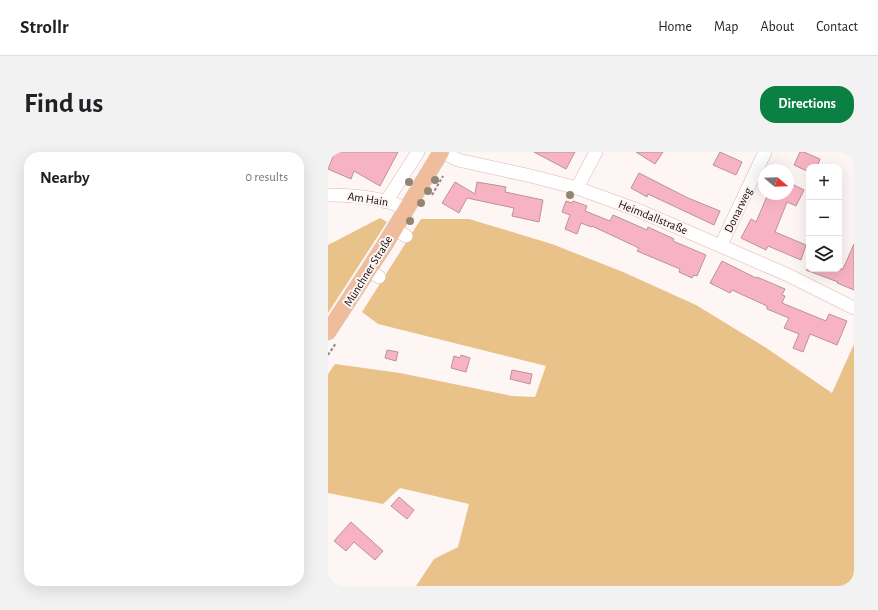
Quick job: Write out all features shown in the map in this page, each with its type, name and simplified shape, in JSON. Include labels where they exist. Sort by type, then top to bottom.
[{"type":"main road","name":"Münchner Straße","points":[[328,332],[374,273],[384,246],[400,233],[407,209],[442,152]]},
{"type":"street","points":[[386,202],[418,152]]},
{"type":"street","name":"Heimdallstraße","points":[[442,152],[458,160],[531,176],[576,188],[635,209],[788,275],[854,308]]},
{"type":"street","points":[[576,188],[596,152]]},
{"type":"street","name":"Donarweg","points":[[721,245],[765,152]]},
{"type":"street","name":"Am Hain","points":[[328,195],[352,195],[399,205],[407,209]]},
{"type":"shaded area","points":[[380,218],[387,222],[328,313],[328,245]]},
{"type":"shaded area","points":[[421,219],[469,219],[552,244],[623,272],[696,305],[765,347],[832,393],[854,344],[854,586],[416,586],[434,559],[458,547],[469,504],[400,488],[383,504],[328,493],[328,374],[335,364],[400,373],[512,396],[535,397],[546,366],[378,324],[362,312]]},
{"type":"building","points":[[335,152],[398,152],[380,186],[354,171],[351,179],[328,169]]},
{"type":"building","points":[[534,152],[575,152],[566,169]]},
{"type":"building","points":[[636,152],[663,152],[655,164]]},
{"type":"building","points":[[720,152],[742,162],[736,175],[713,165]]},
{"type":"building","points":[[800,152],[804,152],[820,159],[818,164],[806,164],[806,171],[794,165]]},
{"type":"building","points":[[639,173],[688,198],[720,211],[714,225],[648,194],[647,197],[631,188]]},
{"type":"building","points":[[455,182],[475,194],[477,182],[506,187],[505,192],[543,200],[539,222],[512,216],[514,208],[467,198],[459,213],[442,203]]},
{"type":"building","points":[[794,185],[804,190],[796,206],[787,202],[775,232],[806,245],[801,260],[768,246],[766,250],[741,238],[751,219],[756,222],[765,200],[794,200]]},
{"type":"building","points":[[566,201],[572,203],[573,201],[587,206],[585,211],[610,221],[613,215],[647,230],[648,227],[674,239],[673,241],[706,255],[697,276],[694,275],[692,278],[679,272],[680,269],[637,251],[639,248],[592,226],[591,227],[581,223],[577,234],[565,229],[570,215],[562,212]]},
{"type":"building","points":[[854,244],[854,290],[811,272],[842,272]]},
{"type":"building","points":[[722,261],[756,278],[757,277],[785,289],[782,295],[785,296],[782,303],[826,321],[829,314],[847,321],[837,345],[810,334],[803,352],[793,348],[799,334],[784,328],[789,318],[767,309],[767,306],[732,290],[730,293],[710,283]]},
{"type":"building","points":[[387,350],[398,352],[396,361],[385,358]]},
{"type":"building","points":[[461,355],[470,358],[466,372],[451,368],[454,356],[460,358]]},
{"type":"building","points":[[512,370],[532,374],[530,384],[510,379]]},
{"type":"building","points":[[399,497],[414,510],[407,519],[391,506]]},
{"type":"building","points":[[351,522],[383,551],[375,560],[354,542],[346,551],[334,541]]}]
